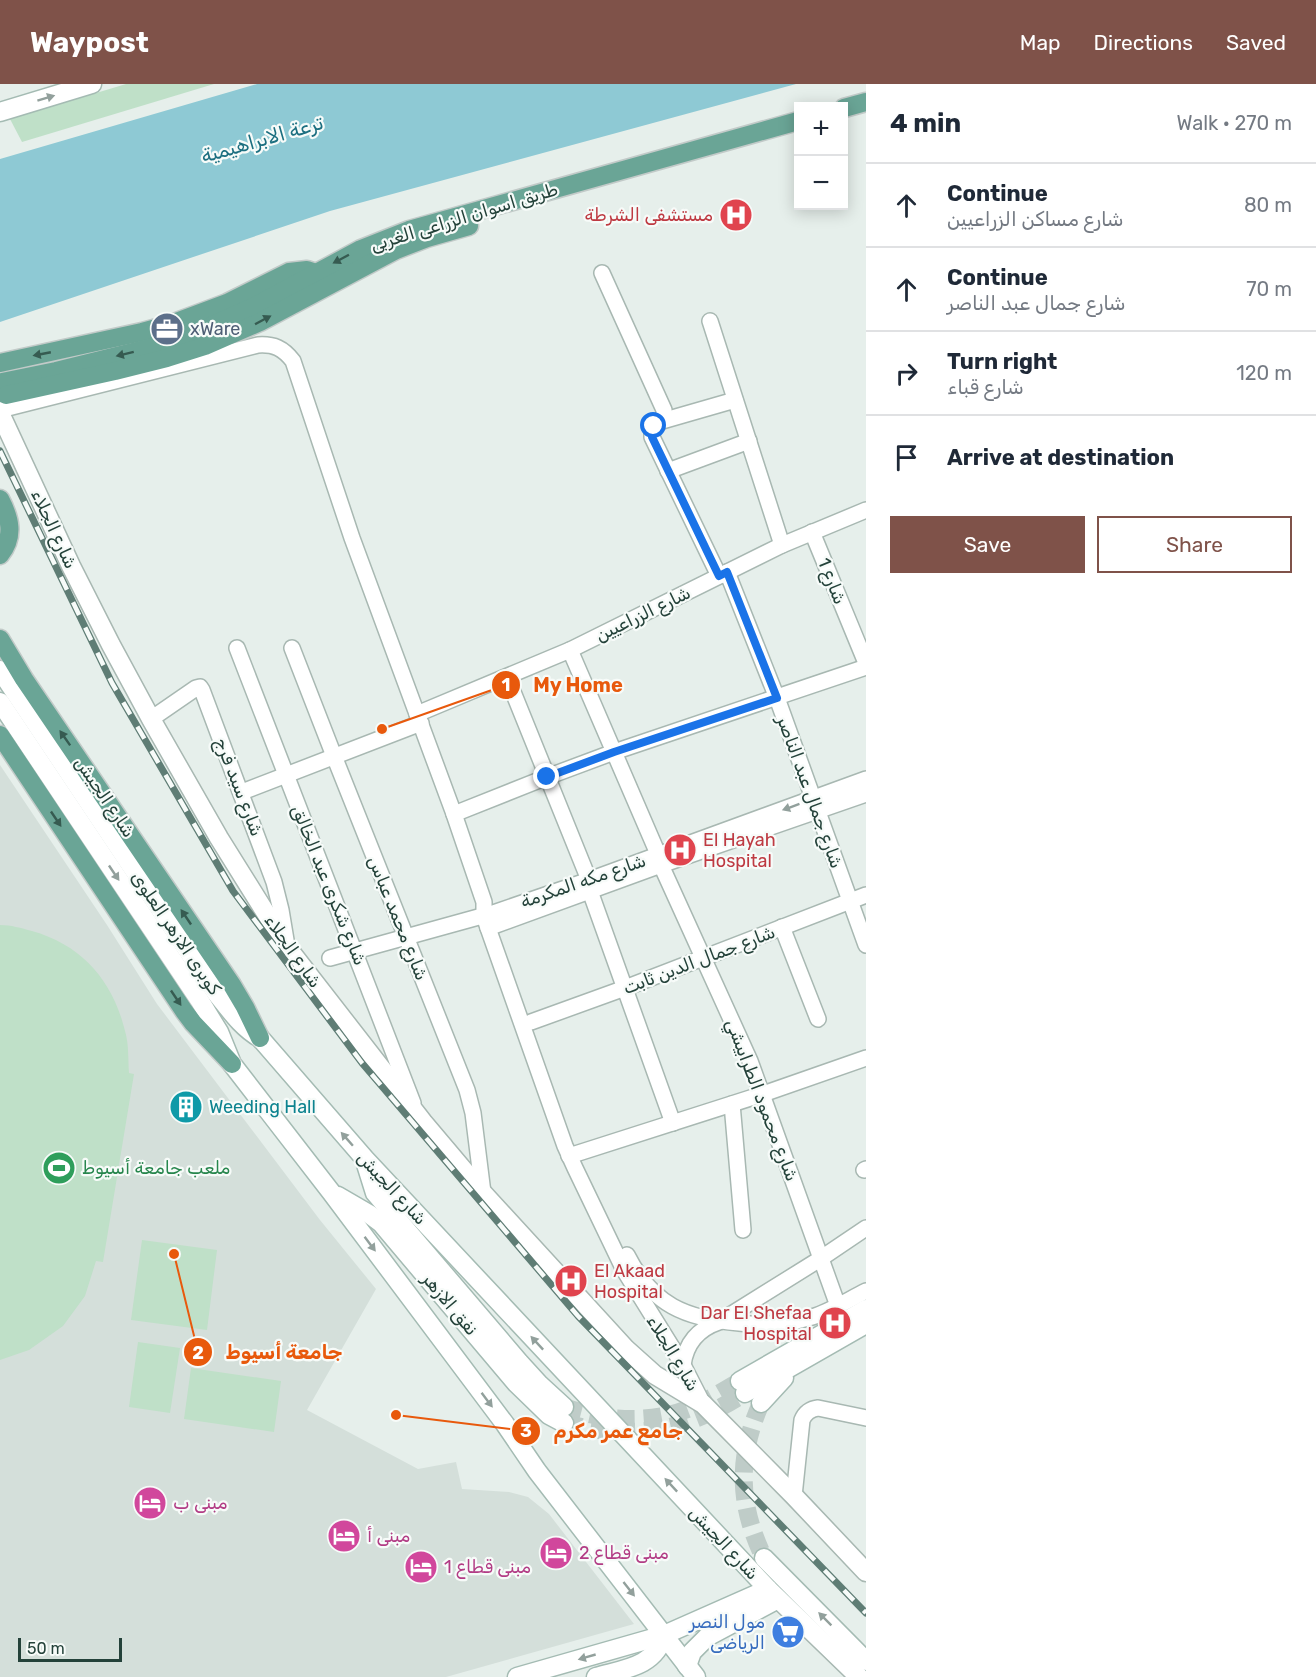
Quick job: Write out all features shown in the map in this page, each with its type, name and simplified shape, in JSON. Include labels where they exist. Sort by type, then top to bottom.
[{"type":"main road","points":[[0,112],[92,84]]},
{"type":"main road","points":[[848,107],[866,102]]},
{"type":"main road","points":[[848,115],[866,110]]},
{"type":"main road","name":"طريق اسوان الزراعى الغربى","points":[[2,400],[91,363],[171,341],[235,316],[361,249],[409,230],[794,122]]},
{"type":"main road","name":"طريق اسوان الزراعى الغربى","points":[[2,400],[186,353],[242,331],[374,261],[419,241],[794,130]]},
{"type":"main road","points":[[0,363],[152,330],[227,303],[288,272],[307,270],[316,273]]},
{"type":"main road","name":"شارع الجلاء","points":[[2,400],[81,585],[111,645],[219,837],[287,947],[423,1122],[483,1193],[640,1363],[703,1404],[866,1572]]},
{"type":"main road","points":[[0,499],[10,525],[7,544],[0,555]]},
{"type":"main road","name":"شارع الجيش","points":[[0,639],[24,679],[232,985],[260,1038],[365,1159],[773,1594],[859,1677]]},
{"type":"main road","name":"كوبرى الازهر العلوى","points":[[0,670],[208,997],[232,1064]]},
{"type":"main road","name":"كوبرى الازهر العلوى","points":[[0,702],[208,997],[260,1038]]},
{"type":"main road","points":[[0,735],[184,1011],[232,1064],[331,1192],[505,1424],[537,1472],[691,1671]]},
{"type":"main road","name":"نفق الازهر","points":[[331,1192],[381,1223],[516,1383],[549,1415],[564,1415],[375,1193],[365,1159]]},
{"type":"main road","points":[[866,1309],[814,1339],[742,1387],[806,1359],[866,1324]]},
{"type":"main road","points":[[761,1403],[806,1359]]},
{"type":"main road","points":[[764,1558],[866,1661]]},
{"type":"main road","points":[[517,1677],[664,1635],[773,1594]]},
{"type":"main road","points":[[691,1671],[692,1652],[707,1636],[773,1594]]},
{"type":"main road","points":[[596,1677],[644,1662],[655,1653],[664,1635]]},
{"type":"street","points":[[602,273],[664,410],[662,421]]},
{"type":"street","points":[[710,321],[782,545]]},
{"type":"street","name":"شارع الجلاء","points":[[2,400],[258,345],[268,344],[278,347],[293,361],[352,538],[454,814],[573,1155],[624,1270],[683,1365],[703,1404]]},
{"type":"street","points":[[662,421],[735,400]]},
{"type":"street","name":"شارع جمال عبد الناصر","points":[[662,421],[654,426],[651,434],[668,471],[723,574],[777,698],[866,945]]},
{"type":"street","points":[[668,471],[749,441]]},
{"type":"street","name":"شارع الزراعيين","points":[[242,792],[419,719],[570,650],[782,545],[866,510]]},
{"type":"street","name":"شارع 1","points":[[812,532],[866,665]]},
{"type":"street","name":"شارع شكرى عبد الخالق","points":[[237,648],[356,951],[403,1078],[423,1122]]},
{"type":"street","name":"شارع محمد عباس","points":[[292,648],[470,1101],[483,1193]]},
{"type":"street","name":"شارع محمود الطرابيشي","points":[[570,650],[660,860],[750,1061],[838,1306]]},
{"type":"street","points":[[454,814],[614,752],[777,698],[866,665]]},
{"type":"street","points":[[507,677],[590,886],[673,1123]]},
{"type":"street","name":"شارع سيد فرج","points":[[151,719],[196,687],[201,688],[242,792],[278,895],[287,947]]},
{"type":"street","name":"شارع مكه المكرمة","points":[[815,805],[866,779]]},
{"type":"street","name":"شارع مكه المكرمة","points":[[330,958],[489,916],[590,886],[815,805],[866,794]]},
{"type":"street","name":"شارع جمال الدين ثابت","points":[[531,1022],[866,896]]},
{"type":"street","name":"شارع الجلاء","points":[[489,916],[531,1022],[573,1155],[632,1264],[645,1283],[661,1299],[688,1315],[719,1322],[752,1325],[787,1323],[813,1317],[866,1291]]},
{"type":"street","points":[[782,927],[818,1019]]},
{"type":"street","points":[[573,1155],[763,1094],[866,1058]]},
{"type":"street","points":[[732,1104],[743,1230]]},
{"type":"street","points":[[683,1365],[691,1341],[703,1329],[719,1322],[866,1228]]},
{"type":"street","points":[[794,1496],[804,1415],[818,1408],[866,1418]]},
{"type":"shaded area","points":[[0,765],[157,1004],[320,1220],[376,1289],[307,1410],[418,1469],[456,1462],[462,1489],[509,1492],[528,1497],[549,1514],[634,1624],[446,1677],[0,1677]]},
{"type":"green space","points":[[126,84],[214,84],[22,142],[10,119]]},
{"type":"green space","name":"ملعب جامعة أسيوط","points":[[0,925],[50,937],[80,956],[93,968],[112,996],[120,1013],[127,1041],[129,1073],[134,1074],[103,1262],[96,1261],[85,1296],[63,1326],[29,1350],[0,1360]]},
{"type":"green space","points":[[142,1240],[217,1250],[207,1330],[131,1320]]},
{"type":"green space","points":[[138,1342],[180,1348],[170,1413],[129,1407]]},
{"type":"green space","points":[[191,1368],[281,1381],[274,1432],[184,1419]]},
{"type":"water","name":"ترعة الابراهيمية","points":[[257,84],[796,84],[330,211],[0,322],[0,159]]},
{"type":"tunnel","points":[[564,1407],[598,1416],[649,1418],[683,1411],[740,1381]]},
{"type":"tunnel","points":[[564,1423],[613,1431],[636,1432],[658,1429],[701,1417],[745,1393]]},
{"type":"tunnel","points":[[761,1403],[748,1443],[744,1481],[749,1519],[764,1558]]},
{"type":"railway","points":[[0,451],[112,683],[233,891],[362,1063],[578,1316],[866,1613]]},
{"type":"place","name":"مستشفى الشرطة","points":[[736,215]]},
{"type":"place","name":"xWare","points":[[167,329]]},
{"type":"place","name":"My Home","points":[[382,729]]},
{"type":"place","name":"El Hayah Hospital","points":[[680,850]]},
{"type":"place","name":"Weeding Hall","points":[[186,1107]]},
{"type":"place","name":"ملعب جامعة أسيوط","points":[[59,1168]]},
{"type":"place","name":"جامعة أسيوط","points":[[174,1254]]},
{"type":"place","name":"El Akaad Hospital","points":[[571,1281]]},
{"type":"place","name":"Dar El Shefaa Hospital","points":[[835,1323]]},
{"type":"place","name":"جامع عمر مكرم","points":[[396,1415]]},
{"type":"place","name":"مبنى ب","points":[[150,1503]]},
{"type":"place","name":"مبنى أ","points":[[344,1536]]},
{"type":"place","name":"مبنى قطاع 2","points":[[556,1553]]},
{"type":"place","name":"مبنى قطاع 1","points":[[421,1567]]},
{"type":"place","name":"مول النصر الرياضى","points":[[788,1632]]},
{"type":"route","points":[[547,777],[614,752],[777,698],[727,572],[719,576],[652,437],[654,426]]}]
